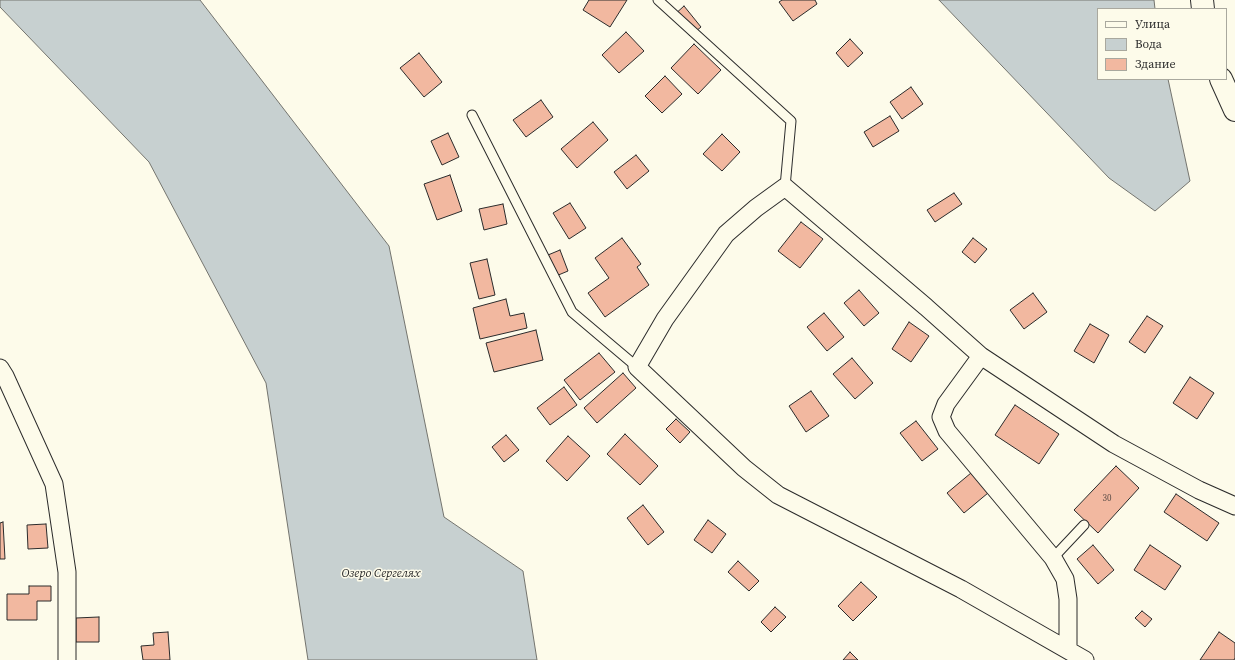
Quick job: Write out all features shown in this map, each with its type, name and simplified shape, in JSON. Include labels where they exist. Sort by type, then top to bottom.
[{"type":"main road","points":[[1221,80],[1235,110]]},
{"type":"street","points":[[1085,660],[962,589],[778,495],[744,468],[637,367],[665,319],[726,234],[756,208],[786,187],[915,297],[981,356],[1114,444],[1200,490],[1235,506]]},
{"type":"street","points":[[981,356],[946,404],[941,417],[947,431],[1053,558],[1065,579],[1068,599],[1068,650]]},
{"type":"street","points":[[0,368],[54,484],[67,572],[67,660]]},
{"type":"lane","points":[[658,0],[791,121],[786,187]]},
{"type":"lane","points":[[472,115],[572,312],[637,367]]},
{"type":"lane","points":[[1053,558],[1084,525]]},
{"type":"water","name":"Озеро Сергелях","points":[[0,0],[200,0],[389,246],[444,517],[523,571],[537,660],[308,660],[266,383],[149,162],[0,7]]},
{"type":"water","points":[[939,0],[1154,0],[1155,8],[1097,8],[1097,80],[1168,80],[1190,181],[1155,211],[1109,178]]},
{"type":"building","points":[[589,0],[627,0],[610,27],[583,10]]},
{"type":"building","points":[[782,0],[815,0],[817,4],[793,21],[779,2]]},
{"type":"building","points":[[684,6],[701,27],[690,36],[673,16]]},
{"type":"building","points":[[626,32],[644,51],[619,73],[602,55]]},
{"type":"building","points":[[850,39],[863,53],[848,67],[836,53]]},
{"type":"building","points":[[694,44],[721,70],[698,94],[671,68]]},
{"type":"building","points":[[419,53],[442,82],[424,97],[400,68]]},
{"type":"building","points":[[665,76],[682,94],[662,113],[645,96]]},
{"type":"building","points":[[911,87],[923,104],[902,119],[890,102]]},
{"type":"building","points":[[541,100],[553,117],[526,137],[513,120]]},
{"type":"building","points":[[890,116],[899,131],[873,147],[864,132]]},
{"type":"building","points":[[593,122],[608,140],[577,168],[561,149]]},
{"type":"building","points":[[448,133],[459,157],[442,165],[431,141]]},
{"type":"building","points":[[722,134],[740,152],[722,171],[703,154]]},
{"type":"building","points":[[636,155],[649,171],[627,189],[614,172]]},
{"type":"building","points":[[450,175],[462,211],[437,220],[424,184]]},
{"type":"building","points":[[954,193],[962,204],[935,222],[927,210]]},
{"type":"building","points":[[570,203],[586,228],[569,239],[553,213]]},
{"type":"building","points":[[503,204],[507,224],[484,230],[479,209]]},
{"type":"building","points":[[801,222],[823,239],[800,268],[778,251]]},
{"type":"building","points":[[622,238],[641,264],[637,267],[649,285],[605,317],[588,293],[609,278],[595,258]]},
{"type":"building","points":[[973,238],[987,249],[975,263],[962,252]]},
{"type":"building","points":[[560,250],[568,271],[556,276],[548,255]]},
{"type":"building","points":[[487,259],[495,295],[479,299],[470,263]]},
{"type":"building","points":[[859,290],[879,313],[864,326],[844,303]]},
{"type":"building","points":[[1033,293],[1047,312],[1024,329],[1010,310]]},
{"type":"building","points":[[506,299],[510,316],[524,313],[527,328],[480,339],[473,308]]},
{"type":"building","points":[[824,313],[844,337],[827,351],[807,327]]},
{"type":"building","points":[[1147,316],[1163,326],[1145,353],[1129,342]]},
{"type":"building","points":[[909,322],[929,336],[911,362],[892,349]]},
{"type":"building","points":[[1090,324],[1109,335],[1094,363],[1074,351]]},
{"type":"building","points":[[536,330],[543,360],[494,372],[486,343]]},
{"type":"building","points":[[599,353],[615,372],[580,400],[564,380]]},
{"type":"building","points":[[852,358],[873,383],[855,399],[833,374]]},
{"type":"building","points":[[623,373],[636,388],[597,423],[584,408]]},
{"type":"building","points":[[1190,377],[1214,393],[1197,419],[1173,403]]},
{"type":"building","points":[[564,387],[577,405],[550,425],[537,408]]},
{"type":"building","points":[[811,391],[829,416],[806,432],[789,406]]},
{"type":"building","points":[[1015,405],[1059,434],[1039,464],[995,435]]},
{"type":"building","points":[[676,419],[690,432],[680,443],[666,429]]},
{"type":"building","points":[[916,421],[938,449],[922,461],[900,433]]},
{"type":"building","points":[[625,434],[658,466],[640,485],[607,454]]},
{"type":"building","points":[[506,435],[519,450],[504,462],[492,447]]},
{"type":"building","points":[[568,436],[590,456],[567,481],[546,461]]},
{"type":"building","points":[[1116,466],[1139,488],[1098,533],[1074,510]]},
{"type":"building","points":[[971,473],[988,493],[964,513],[947,493]]},
{"type":"building","points":[[1176,494],[1219,523],[1207,541],[1164,512]]},
{"type":"building","points":[[643,505],[664,532],[648,545],[627,518]]},
{"type":"building","points":[[708,520],[726,534],[712,553],[694,540]]},
{"type":"building","points":[[3,522],[5,559],[0,559],[0,523]]},
{"type":"building","points":[[46,524],[48,548],[28,549],[27,525]]},
{"type":"building","points":[[1093,545],[1114,570],[1098,584],[1077,559]]},
{"type":"building","points":[[1150,545],[1181,566],[1165,590],[1134,570]]},
{"type":"building","points":[[738,561],[759,581],[749,591],[728,572]]},
{"type":"building","points":[[861,582],[877,597],[853,621],[838,606]]},
{"type":"building","points":[[29,586],[51,586],[51,601],[37,601],[37,620],[7,620],[7,594],[29,594]]},
{"type":"building","points":[[775,607],[786,617],[771,632],[761,622]]},
{"type":"building","points":[[1142,611],[1152,619],[1145,627],[1135,618]]},
{"type":"building","points":[[99,617],[99,642],[76,642],[76,618]]},
{"type":"building","points":[[168,632],[170,660],[143,660],[141,646],[154,645],[153,633]]},
{"type":"building","points":[[1219,632],[1235,643],[1234,660],[1200,660]]},
{"type":"building","points":[[850,652],[858,660],[843,660]]}]
